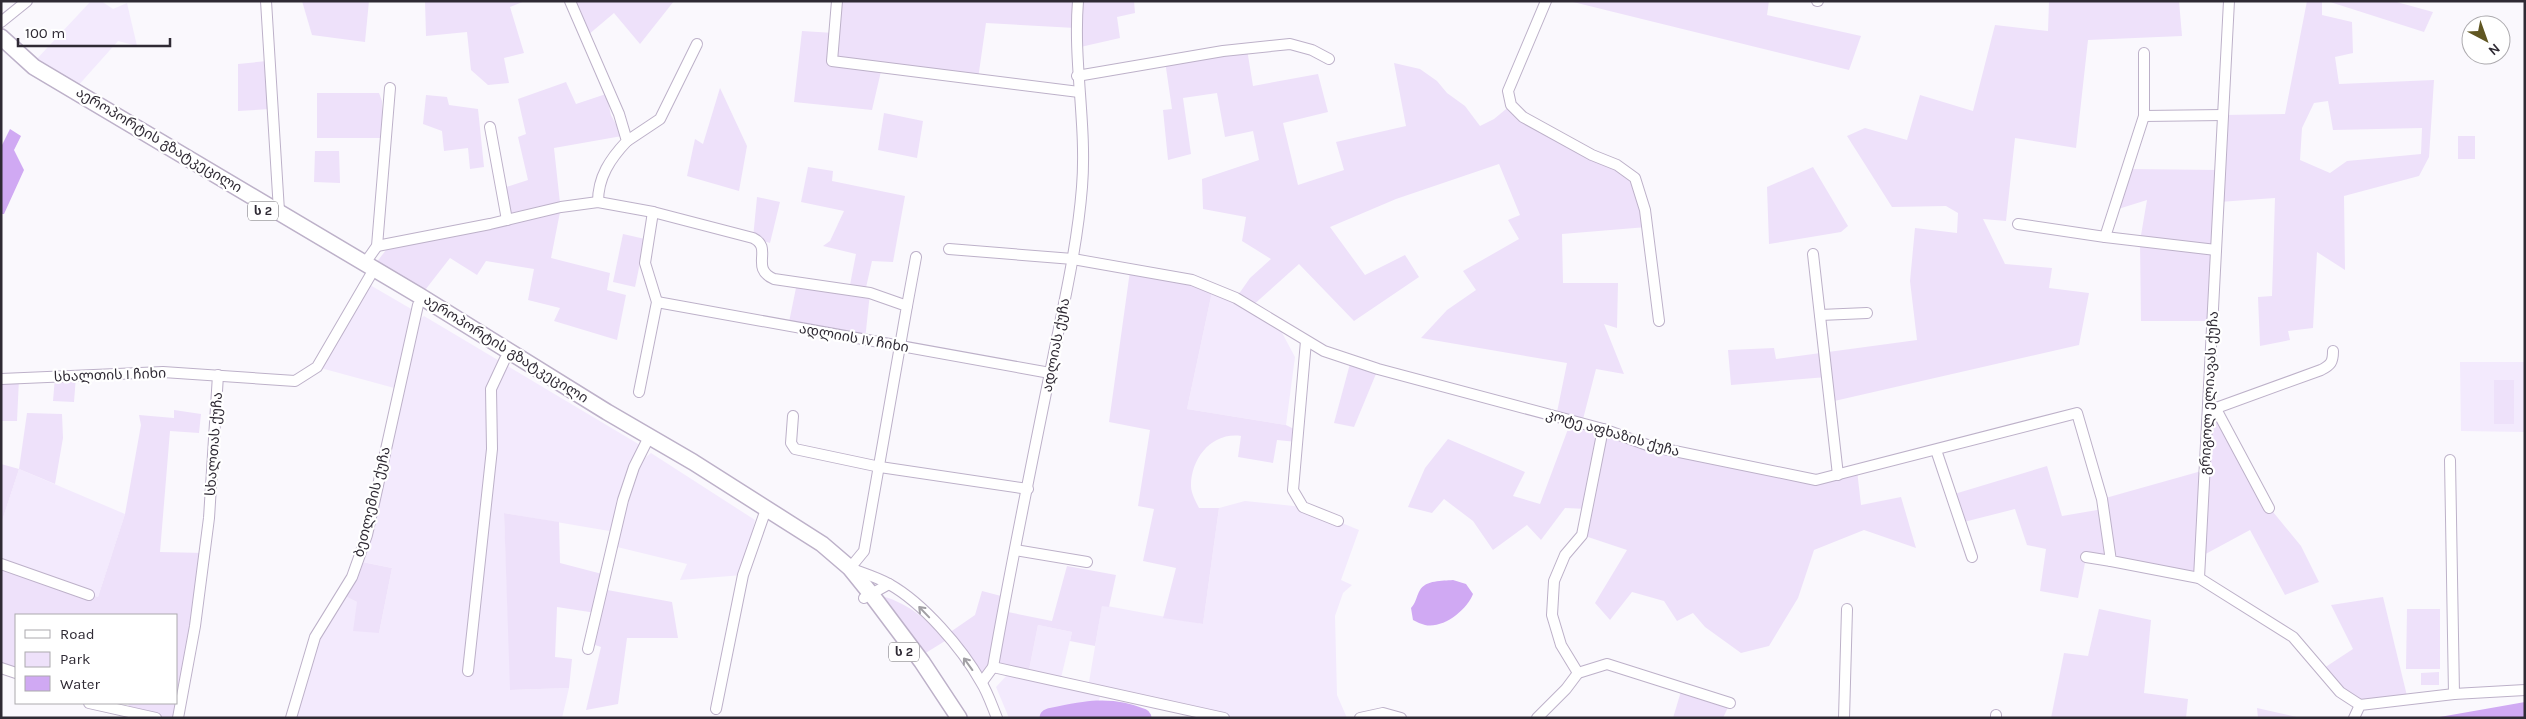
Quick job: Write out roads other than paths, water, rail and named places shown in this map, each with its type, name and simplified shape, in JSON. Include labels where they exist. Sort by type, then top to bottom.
[{"type":"highway","name":"აეროპორტის გზატკეცილი","points":[[1,37],[34,67],[279,211],[418,305],[764,515],[817,551],[868,596],[922,662],[959,718]]},
{"type":"highway","name":"აეროპორტის გზატკეცილი","points":[[1,48],[29,73],[368,270],[750,497],[822,544],[850,568],[948,718]]},
{"type":"street","points":[[1,22],[27,1]]},
{"type":"street","points":[[266,1],[279,211]]},
{"type":"street","points":[[570,1],[619,114],[627,141]]},
{"type":"street","points":[[837,1],[832,61],[1079,92]]},
{"type":"street","name":"ადლიას ქუჩა","points":[[982,682],[993,667],[1073,259],[1082,186],[1083,140],[1077,76],[1076,28],[1078,1]]},
{"type":"street","points":[[1546,1],[1508,91],[1511,105],[1523,117],[1592,155],[1617,165],[1635,178],[1645,210],[1658,321]]},
{"type":"street","name":"გრიგოლ ელიავას ქუჩა","points":[[2199,578],[2212,410],[2216,250],[2230,1]]},
{"type":"street","points":[[598,202],[598,187],[614,154],[627,141],[660,119],[697,44]]},
{"type":"street","points":[[1077,76],[1223,51],[1290,44],[1312,50],[1329,59]]},
{"type":"street","points":[[2105,237],[2144,116],[2144,53]]},
{"type":"street","points":[[390,88],[377,246],[507,220],[561,207],[598,202],[653,212],[759,241],[763,251],[763,271],[767,276],[774,279],[870,293],[907,306]]},
{"type":"street","points":[[2144,116],[2223,115]]},
{"type":"street","points":[[490,127],[507,220]]},
{"type":"street","points":[[639,392],[658,302],[645,262],[653,212]]},
{"type":"street","points":[[2018,224],[2105,237],[2216,250]]},
{"type":"street","name":"სხალთას ქუჩა","points":[[178,718],[195,626],[209,518],[218,375],[295,382],[317,367],[368,270],[377,246]]},
{"type":"street","name":"კოტე აფხაზის ქუჩა","points":[[949,249],[1073,259],[1192,280],[1236,298],[1324,351],[1378,369],[1603,429],[1650,446],[1816,480],[2077,413],[2102,499],[2111,562]]},
{"type":"street","points":[[1813,254],[1838,475]]},
{"type":"street","points":[[916,257],[864,551],[850,568],[889,584],[917,605],[946,634],[982,682],[997,717]]},
{"type":"street","name":"ადლიის IV ჩიხი","points":[[658,302],[1050,373]]},
{"type":"street","name":"ბეთლემის ქუჩა","points":[[290,718],[315,637],[352,577],[367,534],[418,305]]},
{"type":"street","points":[[1820,315],[1867,313]]},
{"type":"street","points":[[1306,341],[1293,490],[1303,507],[1338,521]]},
{"type":"street","points":[[2269,508],[2212,410],[2321,370],[2330,365],[2333,351]]},
{"type":"street","points":[[468,671],[492,449],[491,388],[505,359]]},
{"type":"street","name":"სხალთის I ჩიხი","points":[[1,379],[163,372],[218,375]]},
{"type":"street","points":[[793,416],[791,443],[795,449],[880,467],[1028,489]]},
{"type":"street","points":[[1578,673],[1561,645],[1552,615],[1554,581],[1565,555],[1582,536],[1603,429]]},
{"type":"street","points":[[588,649],[622,500],[634,467],[646,443]]},
{"type":"street","points":[[1936,450],[1972,557]]},
{"type":"street","points":[[2450,460],[2454,694]]},
{"type":"street","points":[[716,709],[743,575],[764,515]]},
{"type":"street","points":[[1015,550],[1086,562]]},
{"type":"street","points":[[2086,557],[2199,578],[2293,637],[2340,692],[2360,705],[2454,694],[2525,690]]},
{"type":"street","points":[[1,564],[90,595]]},
{"type":"street","points":[[868,596],[889,584]]},
{"type":"street","points":[[1844,718],[1847,610]]},
{"type":"street","points":[[1536,718],[1566,689],[1578,673],[1607,664],[1730,704]]},
{"type":"street","points":[[993,667],[1224,718]]},
{"type":"street","points":[[1,668],[15,673]]},
{"type":"street","points":[[93,704],[156,718]]},
{"type":"street","points":[[2354,718],[2360,705]]},
{"type":"street","points":[[1360,718],[1383,713],[1401,718]]},
{"type":"water","points":[[10,129],[21,136],[14,150],[24,170],[4,214],[1,214],[1,147]]},
{"type":"water","points":[[1453,580],[1466,584],[1473,594],[1460,612],[1439,624],[1424,625],[1413,620],[1411,608],[1420,590],[1426,584]]},
{"type":"water","points":[[2525,702],[2525,718],[2434,718]]},
{"type":"waterway","points":[[1049,718],[1096,710],[1118,711],[1142,718]]}]
